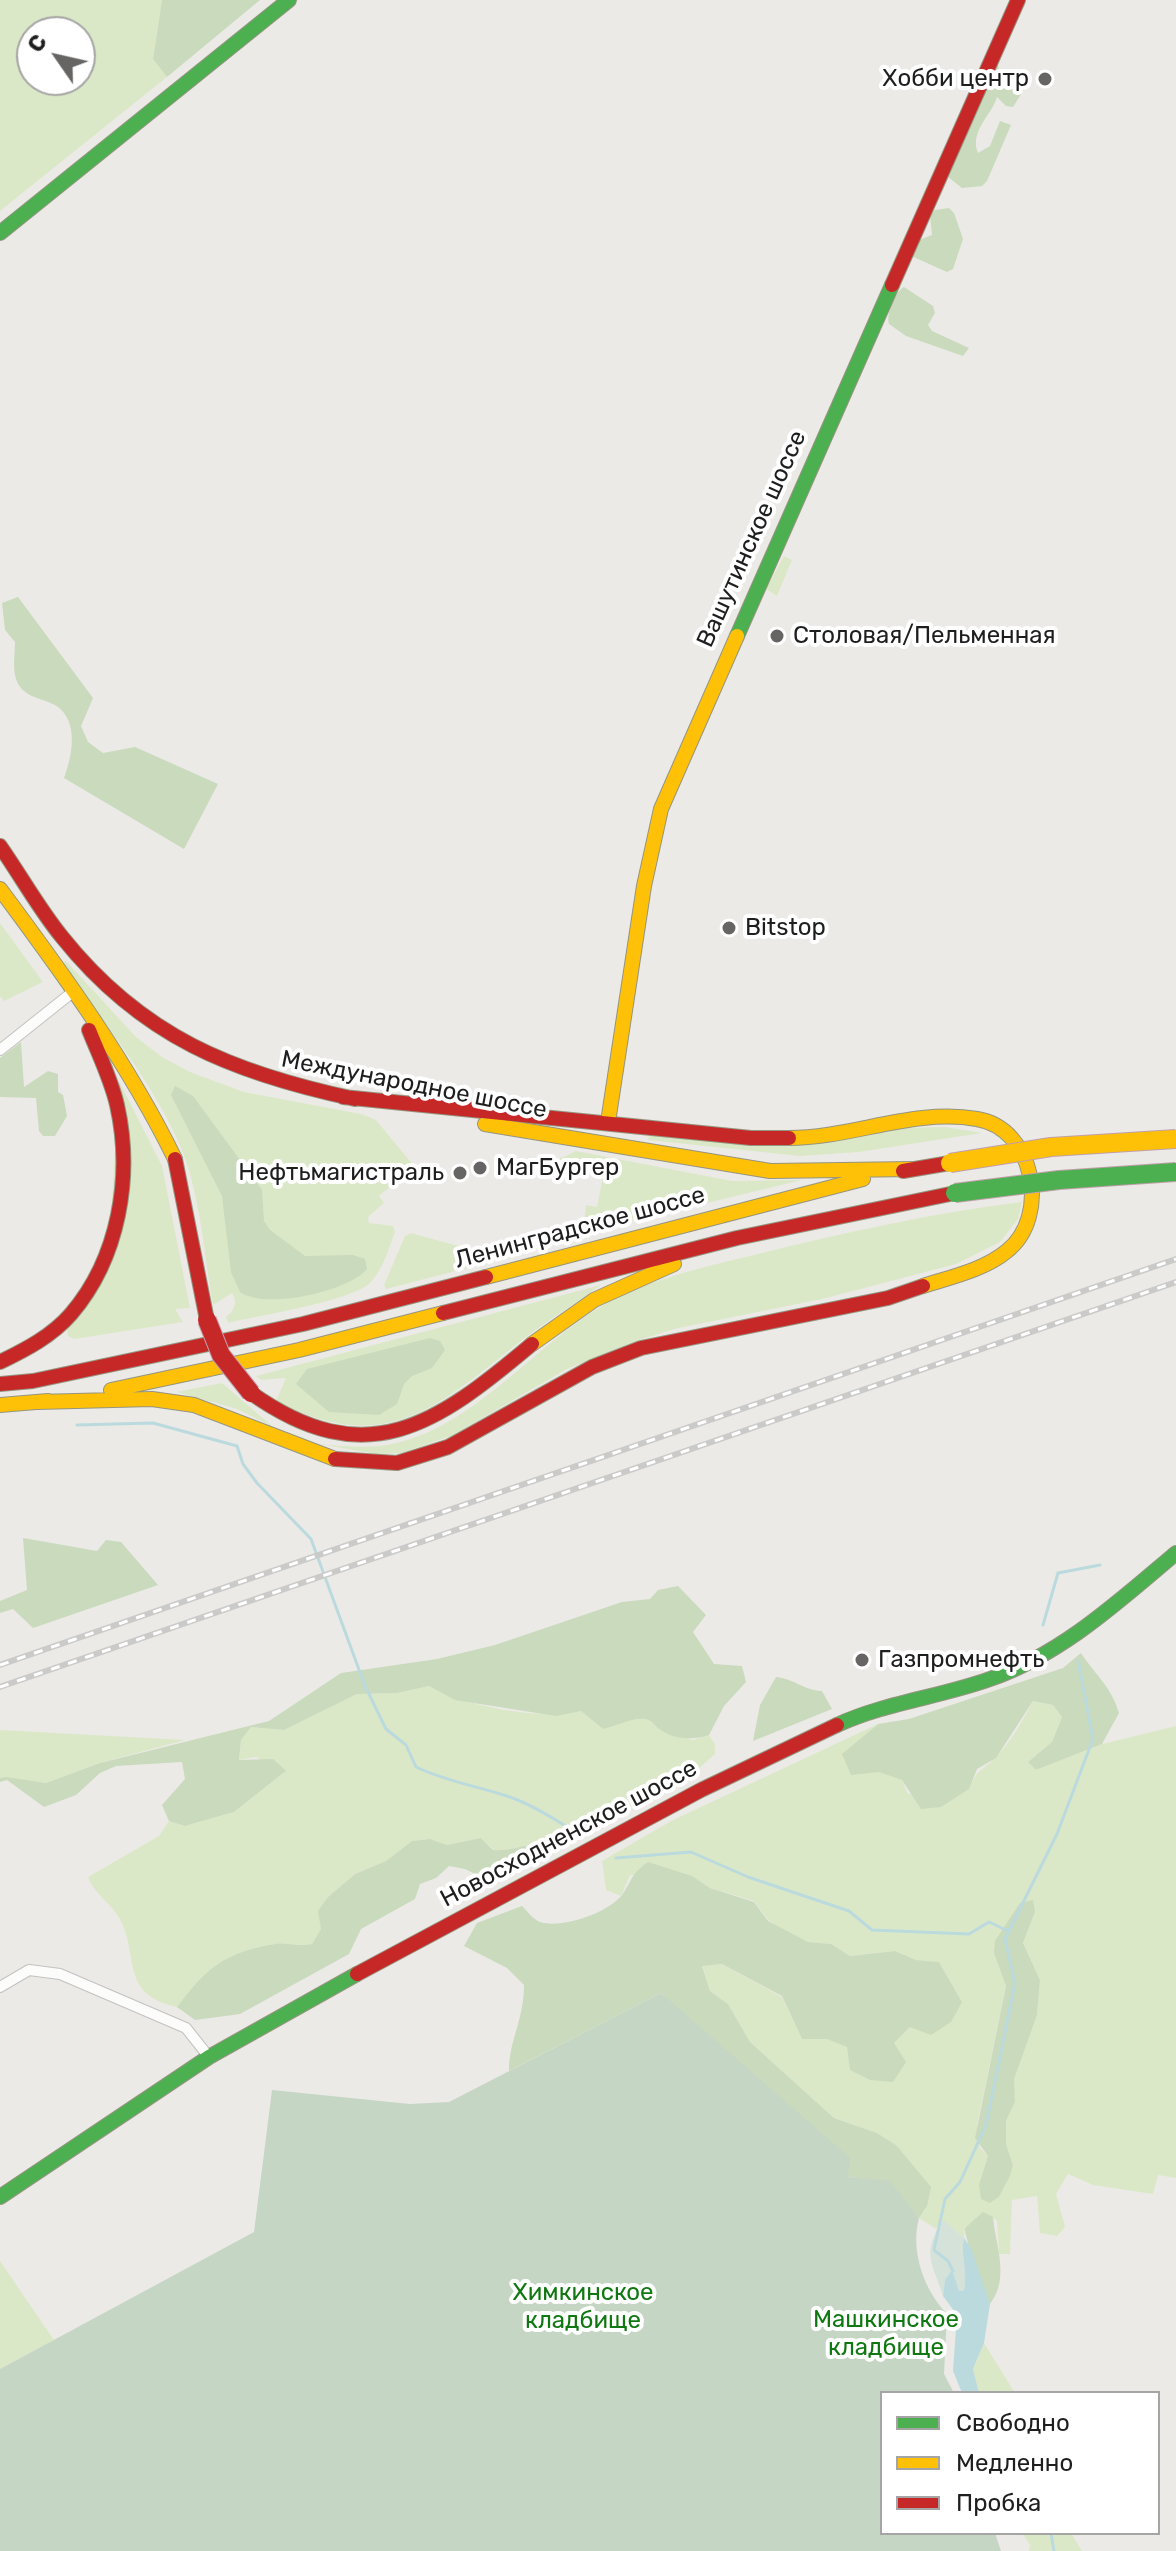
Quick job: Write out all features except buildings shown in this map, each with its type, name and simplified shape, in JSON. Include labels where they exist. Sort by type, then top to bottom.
[{"type":"main road","points":[[0,233],[289,0]]},
{"type":"main road","name":"Вашутинское шоссе","points":[[608,1122],[625,1035],[649,857],[661,809],[1018,0]]},
{"type":"main road","name":"Международное шоссе","points":[[0,846],[70,947],[117,995],[170,1036],[213,1061],[254,1077],[343,1097],[723,1166],[770,1171],[913,1169]]},
{"type":"main road","points":[[0,889],[121,1063],[175,1160],[207,1320],[221,1355],[251,1393],[280,1416],[330,1434],[359,1436],[412,1428],[454,1407],[570,1315],[629,1282],[784,1230]]},
{"type":"main road","points":[[0,1362],[46,1336],[69,1316],[101,1267],[119,1209],[123,1170],[118,1106],[88,1030],[56,966]]},
{"type":"main road","points":[[37,1402],[152,1399],[194,1405],[331,1458],[363,1463],[397,1463],[448,1447],[592,1367],[641,1348],[888,1298],[989,1264],[1017,1241],[1032,1207],[1033,1182],[1020,1148],[1003,1130],[969,1115],[945,1115],[799,1138],[751,1138],[343,1097]]},
{"type":"main road","name":"Ленинградское шоссе","points":[[0,1384],[46,1378],[303,1324],[531,1267],[729,1212],[913,1169],[1051,1147],[1176,1139]]},
{"type":"main road","name":"Ленинградское шоссе","points":[[0,1405],[37,1402],[299,1350],[723,1241],[955,1193],[1059,1180],[1176,1172]]},
{"type":"main road","name":"Новосходненское шоссе","points":[[0,2197],[209,2057],[389,1956],[780,1752],[846,1721],[991,1679],[1036,1659],[1094,1622],[1176,1553]]},
{"type":"street","points":[[0,1050],[69,995]]},
{"type":"street","points":[[0,1987],[29,1970],[60,1974],[186,2028],[209,2057]]},
{"type":"green space","points":[[0,0],[162,0],[153,59],[167,77],[0,211]]},
{"type":"green space","points":[[162,0],[260,0],[167,77],[153,59]]},
{"type":"green space","points":[[998,65],[1001,79],[1028,83],[1013,107],[1006,106],[997,97],[976,138],[978,153],[990,146],[1000,121],[1011,125],[987,181],[982,186],[962,188],[947,176],[993,66]]},
{"type":"green space","points":[[949,208],[954,213],[963,239],[953,269],[947,272],[909,255],[914,242],[932,235],[930,215],[935,210]]},
{"type":"green space","points":[[904,287],[933,306],[935,313],[928,325],[932,331],[969,348],[963,356],[906,336],[889,324],[892,303]]},
{"type":"green space","points":[[784,556],[792,560],[777,596],[766,589]]},
{"type":"green space","points":[[18,597],[93,698],[81,726],[88,742],[103,753],[135,747],[218,784],[184,849],[64,778],[72,741],[69,722],[58,707],[24,691],[15,674],[15,642],[5,630],[2,603]]},
{"type":"green space","points":[[0,923],[43,982],[4,1001],[0,996]]},
{"type":"green space","points":[[65,960],[136,1037],[162,1057],[190,1072],[244,1092],[361,1114],[376,1120],[418,1171],[418,1176],[407,1173],[379,1196],[384,1203],[368,1217],[369,1223],[393,1226],[395,1232],[382,1265],[371,1282],[361,1289],[326,1301],[228,1323],[226,1317],[234,1306],[234,1296],[232,1293],[213,1305],[194,1190],[172,1128],[129,1056],[63,966]]},
{"type":"green space","points":[[21,1042],[24,1087],[48,1071],[58,1074],[58,1092],[63,1095],[67,1116],[55,1136],[43,1136],[39,1131],[36,1098],[0,1097],[0,1058]]},
{"type":"green space","points":[[119,1081],[162,1166],[190,1308],[175,1309],[183,1322],[74,1339],[68,1336],[67,1328],[108,1270]]},
{"type":"green space","points":[[175,1086],[193,1096],[262,1190],[264,1221],[270,1230],[305,1256],[353,1255],[365,1259],[367,1269],[343,1285],[305,1296],[267,1299],[240,1292],[231,1272],[222,1196],[171,1095]]},
{"type":"green space","points":[[945,1127],[982,1133],[859,1152],[800,1156],[648,1140],[649,1134]]},
{"type":"green space","points":[[576,1151],[732,1181],[802,1180],[583,1233],[586,1205],[597,1207],[604,1172],[551,1163]]},
{"type":"green space","points":[[1022,1202],[1018,1219],[1000,1242],[956,1264],[822,1299],[674,1329],[636,1341],[567,1369],[451,1436],[401,1453],[376,1454],[319,1444],[374,1446],[424,1434],[482,1400],[591,1313],[620,1296],[652,1283],[854,1231]]},
{"type":"green space","points":[[411,1233],[491,1255],[510,1250],[518,1255],[386,1289],[384,1285],[405,1236]]},
{"type":"green space","points":[[601,1285],[438,1402],[410,1416],[381,1424],[350,1425],[315,1418],[276,1401],[286,1378],[261,1380],[256,1376]]},
{"type":"green space","points":[[430,1338],[440,1341],[445,1350],[432,1368],[412,1376],[404,1384],[397,1404],[379,1415],[329,1412],[296,1384],[307,1369]]},
{"type":"green space","points":[[222,1383],[273,1427],[237,1409],[176,1392]]},
{"type":"green space","points":[[23,1538],[97,1551],[106,1540],[121,1542],[158,1585],[33,1628],[13,1609],[0,1613],[0,1601],[27,1590]]},
{"type":"green space","points":[[678,1586],[706,1615],[693,1632],[714,1664],[742,1666],[746,1682],[724,1706],[709,1735],[703,1737],[672,1736],[646,1719],[630,1720],[603,1729],[581,1711],[556,1716],[455,1700],[429,1686],[397,1693],[357,1694],[284,1730],[251,1727],[241,1740],[239,1760],[273,1759],[286,1771],[234,1812],[185,1826],[169,1821],[162,1805],[185,1779],[182,1762],[116,1766],[100,1773],[76,1795],[44,1807],[7,1780],[0,1782],[0,1778],[6,1777],[46,1783],[100,1763],[269,1721],[341,1673],[437,1659],[495,1645],[622,1602],[650,1599],[658,1590]]},
{"type":"green space","points":[[1081,1653],[1107,1688],[1119,1713],[1102,1744],[1036,1770],[1028,1762],[1052,1742],[1062,1717],[1053,1705],[1033,1701],[996,1758],[977,1769],[969,1789],[941,1807],[921,1809],[902,1780],[879,1772],[851,1775],[842,1754],[878,1724],[909,1719],[1063,1668]]},
{"type":"green space","points":[[776,1677],[822,1691],[832,1709],[753,1741],[760,1705]]},
{"type":"green space","points":[[429,1686],[463,1700],[504,1710],[544,1714],[581,1711],[603,1729],[633,1718],[648,1719],[693,1740],[709,1735],[715,1744],[715,1754],[690,1776],[561,1839],[503,1850],[494,1850],[481,1838],[447,1845],[430,1839],[412,1841],[386,1861],[355,1874],[328,1897],[321,1929],[312,1944],[275,1944],[230,1957],[208,1972],[177,2007],[158,2001],[146,1992],[138,1982],[125,1930],[118,1916],[88,1877],[159,1836],[169,1821],[185,1826],[234,1812],[285,1772],[256,1757],[239,1760],[241,1740],[251,1727],[284,1730],[357,1694],[397,1693]]},
{"type":"green space","points":[[1033,1701],[1053,1705],[1062,1717],[1052,1742],[1028,1762],[1036,1770],[1102,1744],[1176,1726],[1176,2178],[1158,2175],[1153,2194],[1093,2185],[1068,2174],[1056,2194],[1065,2227],[1057,2236],[1040,2233],[1037,2196],[1012,2200],[1010,2254],[999,2254],[997,2221],[993,2217],[965,2227],[964,2238],[942,2220],[936,2229],[919,2218],[927,2206],[896,2145],[877,2133],[834,2118],[750,2042],[728,2004],[710,1991],[702,1965],[722,1964],[782,1997],[802,2039],[827,2039],[848,2047],[850,2070],[894,2043],[910,2027],[962,2002],[939,1962],[916,1960],[895,1951],[850,1956],[831,1944],[808,1942],[787,1934],[768,1920],[754,1901],[710,1888],[691,1876],[630,1875],[621,1896],[606,1890],[602,1861],[671,1821],[878,1724],[843,1754],[902,1780],[908,1794],[969,1789],[978,1773],[1008,1743]],"holes":[[[1032,1901],[1035,1912],[1023,1943],[1040,1980],[1037,2015],[1013,2079],[1015,2102],[1006,2121],[1006,2144],[1013,2165],[999,2197],[990,2203],[979,2183],[988,2156],[980,2148],[977,2125],[1006,1986],[998,1963]]]},
{"type":"green space","points":[[0,1730],[185,1740],[100,1763],[46,1783],[0,1778]]},
{"type":"green space","points":[[481,1838],[493,1850],[561,1839],[558,1848],[488,1880],[465,1869],[449,1866],[436,1878],[420,1884],[415,1899],[361,1929],[349,1954],[240,2014],[195,2020],[177,2007],[208,1972],[230,1957],[275,1944],[312,1944],[321,1929],[318,1911],[328,1897],[355,1874],[386,1861],[412,1841],[430,1839],[447,1845]]},
{"type":"green space","points":[[648,1862],[692,1876],[710,1888],[754,1902],[768,1921],[808,1942],[831,1944],[850,1956],[895,1951],[916,1960],[939,1962],[962,2002],[951,2022],[931,2035],[910,2027],[894,2043],[906,2062],[893,2082],[870,2080],[850,2070],[847,2047],[827,2039],[802,2039],[782,1996],[722,1964],[702,1966],[710,1991],[728,2004],[750,2042],[834,2118],[877,2133],[896,2145],[931,2187],[927,2206],[919,2218],[890,2182],[848,2177],[661,1993],[509,2071],[524,1985],[507,1968],[464,1946],[477,1923],[522,1906],[540,1922],[549,1924],[584,1918],[615,1902]]},
{"type":"green space","points":[[1033,1900],[1035,1912],[1023,1943],[1040,1980],[1037,2015],[1014,2079],[1015,2102],[1006,2121],[1006,2144],[1013,2165],[999,2197],[990,2203],[981,2199],[979,2184],[988,2156],[975,2138],[1006,1986],[994,1953],[995,1941],[1020,1903]]},
{"type":"green space","name":"Химкинское кладбище","points":[[661,1993],[850,2158],[848,2177],[890,2181],[919,2218],[916,2244],[921,2269],[932,2294],[947,2314],[944,2374],[953,2391],[880,2391],[880,2535],[996,2535],[1001,2551],[0,2551],[0,2369],[254,2232],[272,2090],[410,2104],[449,2102]]},
{"type":"green space","points":[[983,2212],[993,2217],[1001,2273],[990,2304],[965,2228]]},
{"type":"green space","points":[[0,2261],[54,2340],[0,2369]]},
{"type":"green space","points":[[984,2343],[1014,2391],[978,2391],[973,2369]]},
{"type":"green space","points":[[1023,2535],[1072,2535],[1082,2551],[1029,2551],[1030,2545]]},
{"type":"shaded area","points":[[943,2220],[964,2238],[965,2277],[964,2290],[959,2291],[953,2279],[945,2280],[943,2296],[932,2266],[930,2250]]},
{"type":"water","points":[[964,2238],[971,2248],[990,2304],[984,2343],[973,2369],[978,2391],[961,2391],[953,2371],[957,2315],[943,2296],[945,2280],[952,2270],[959,2291],[964,2290]]},
{"type":"waterway","points":[[77,1425],[153,1423],[237,1446],[243,1464],[257,1483],[311,1539],[365,1686],[386,1729],[406,1745],[416,1767],[517,1800],[580,1834]]},
{"type":"waterway","points":[[1043,1625],[1058,1573],[1100,1565]]},
{"type":"waterway","points":[[953,2271],[948,2261],[934,2250],[945,2199],[960,2182],[986,2125],[1015,1983],[1005,1939],[1057,1834],[1093,1739],[1078,1661]]},
{"type":"waterway","points":[[616,1858],[691,1852],[748,1877],[849,1911],[872,1930],[969,1934],[989,1922],[1008,1931]]},
{"type":"waterway","points":[[1051,2535],[1054,2551]]},
{"type":"railway","points":[[0,1665],[1176,1259]]},
{"type":"railway","points":[[0,1687],[1176,1282]]},
{"type":"traffic: fast","points":[[0,233],[289,0]]},
{"type":"traffic: fast","points":[[737,636],[892,285]]},
{"type":"traffic: fast","points":[[955,1193],[1059,1180],[1176,1172]]},
{"type":"traffic: fast","points":[[837,1725],[874,1711],[990,1679],[1041,1656],[1089,1625],[1176,1553]]},
{"type":"traffic: fast","points":[[0,2197],[209,2057],[357,1974]]},
{"type":"traffic: slow","points":[[608,1122],[644,886],[661,809],[737,636]]},
{"type":"traffic: slow","points":[[0,889],[116,1054],[175,1159]]},
{"type":"traffic: slow","points":[[789,1138],[813,1137],[930,1117],[977,1119],[996,1126],[1012,1138],[1023,1155],[1030,1175],[1032,1196],[1029,1217],[1021,1236],[998,1258],[923,1286]]},
{"type":"traffic: slow","points":[[485,1124],[770,1171],[913,1169]]},
{"type":"traffic: slow","points":[[950,1163],[1051,1147],[1176,1139]]},
{"type":"traffic: slow","points":[[486,1277],[863,1179]]},
{"type":"traffic: slow","points":[[532,1344],[594,1300],[674,1264]]},
{"type":"traffic: slow","points":[[111,1390],[299,1350],[443,1313]]},
{"type":"traffic: slow","points":[[37,1402],[152,1399],[194,1405],[335,1459]]},
{"type":"traffic: slow","points":[[0,1405],[48,1401]]},
{"type":"traffic: jam","points":[[892,285],[1018,0]]},
{"type":"traffic: jam","points":[[0,846],[62,937],[124,1001],[193,1046],[230,1063],[269,1077],[355,1099]]},
{"type":"traffic: jam","points":[[0,1362],[47,1336],[64,1322],[87,1292],[111,1242],[122,1188],[122,1132],[112,1086],[89,1030]]},
{"type":"traffic: jam","points":[[343,1097],[751,1138],[789,1138]]},
{"type":"traffic: jam","points":[[175,1159],[207,1320]]},
{"type":"traffic: jam","points":[[903,1171],[950,1163]]},
{"type":"traffic: jam","points":[[443,1313],[737,1238],[955,1193]]},
{"type":"traffic: jam","points":[[0,1384],[33,1381],[303,1324],[486,1277]]},
{"type":"traffic: jam","points":[[335,1459],[397,1463],[448,1447],[592,1367],[641,1348],[888,1298],[923,1286]]},
{"type":"traffic: jam","points":[[207,1320],[221,1355],[251,1393]]},
{"type":"traffic: jam","points":[[251,1393],[292,1418],[330,1431],[366,1435],[399,1429],[432,1416],[464,1397],[532,1344]]},
{"type":"traffic: jam","points":[[357,1974],[701,1790],[837,1725]]},
{"type":"place","name":"Хобби центр","points":[[1045,79]]},
{"type":"place","name":"Столовая/Пельменная","points":[[777,636]]},
{"type":"place","name":"Bitstop","points":[[729,928]]},
{"type":"place","name":"МагБургер","points":[[480,1168]]},
{"type":"place","name":"Нефтьмагистраль","points":[[460,1173]]},
{"type":"place","name":"Газпромнефть","points":[[862,1660]]},
{"type":"park label","name":"Машкинское кладбище","points":[[886,2334]]}]
